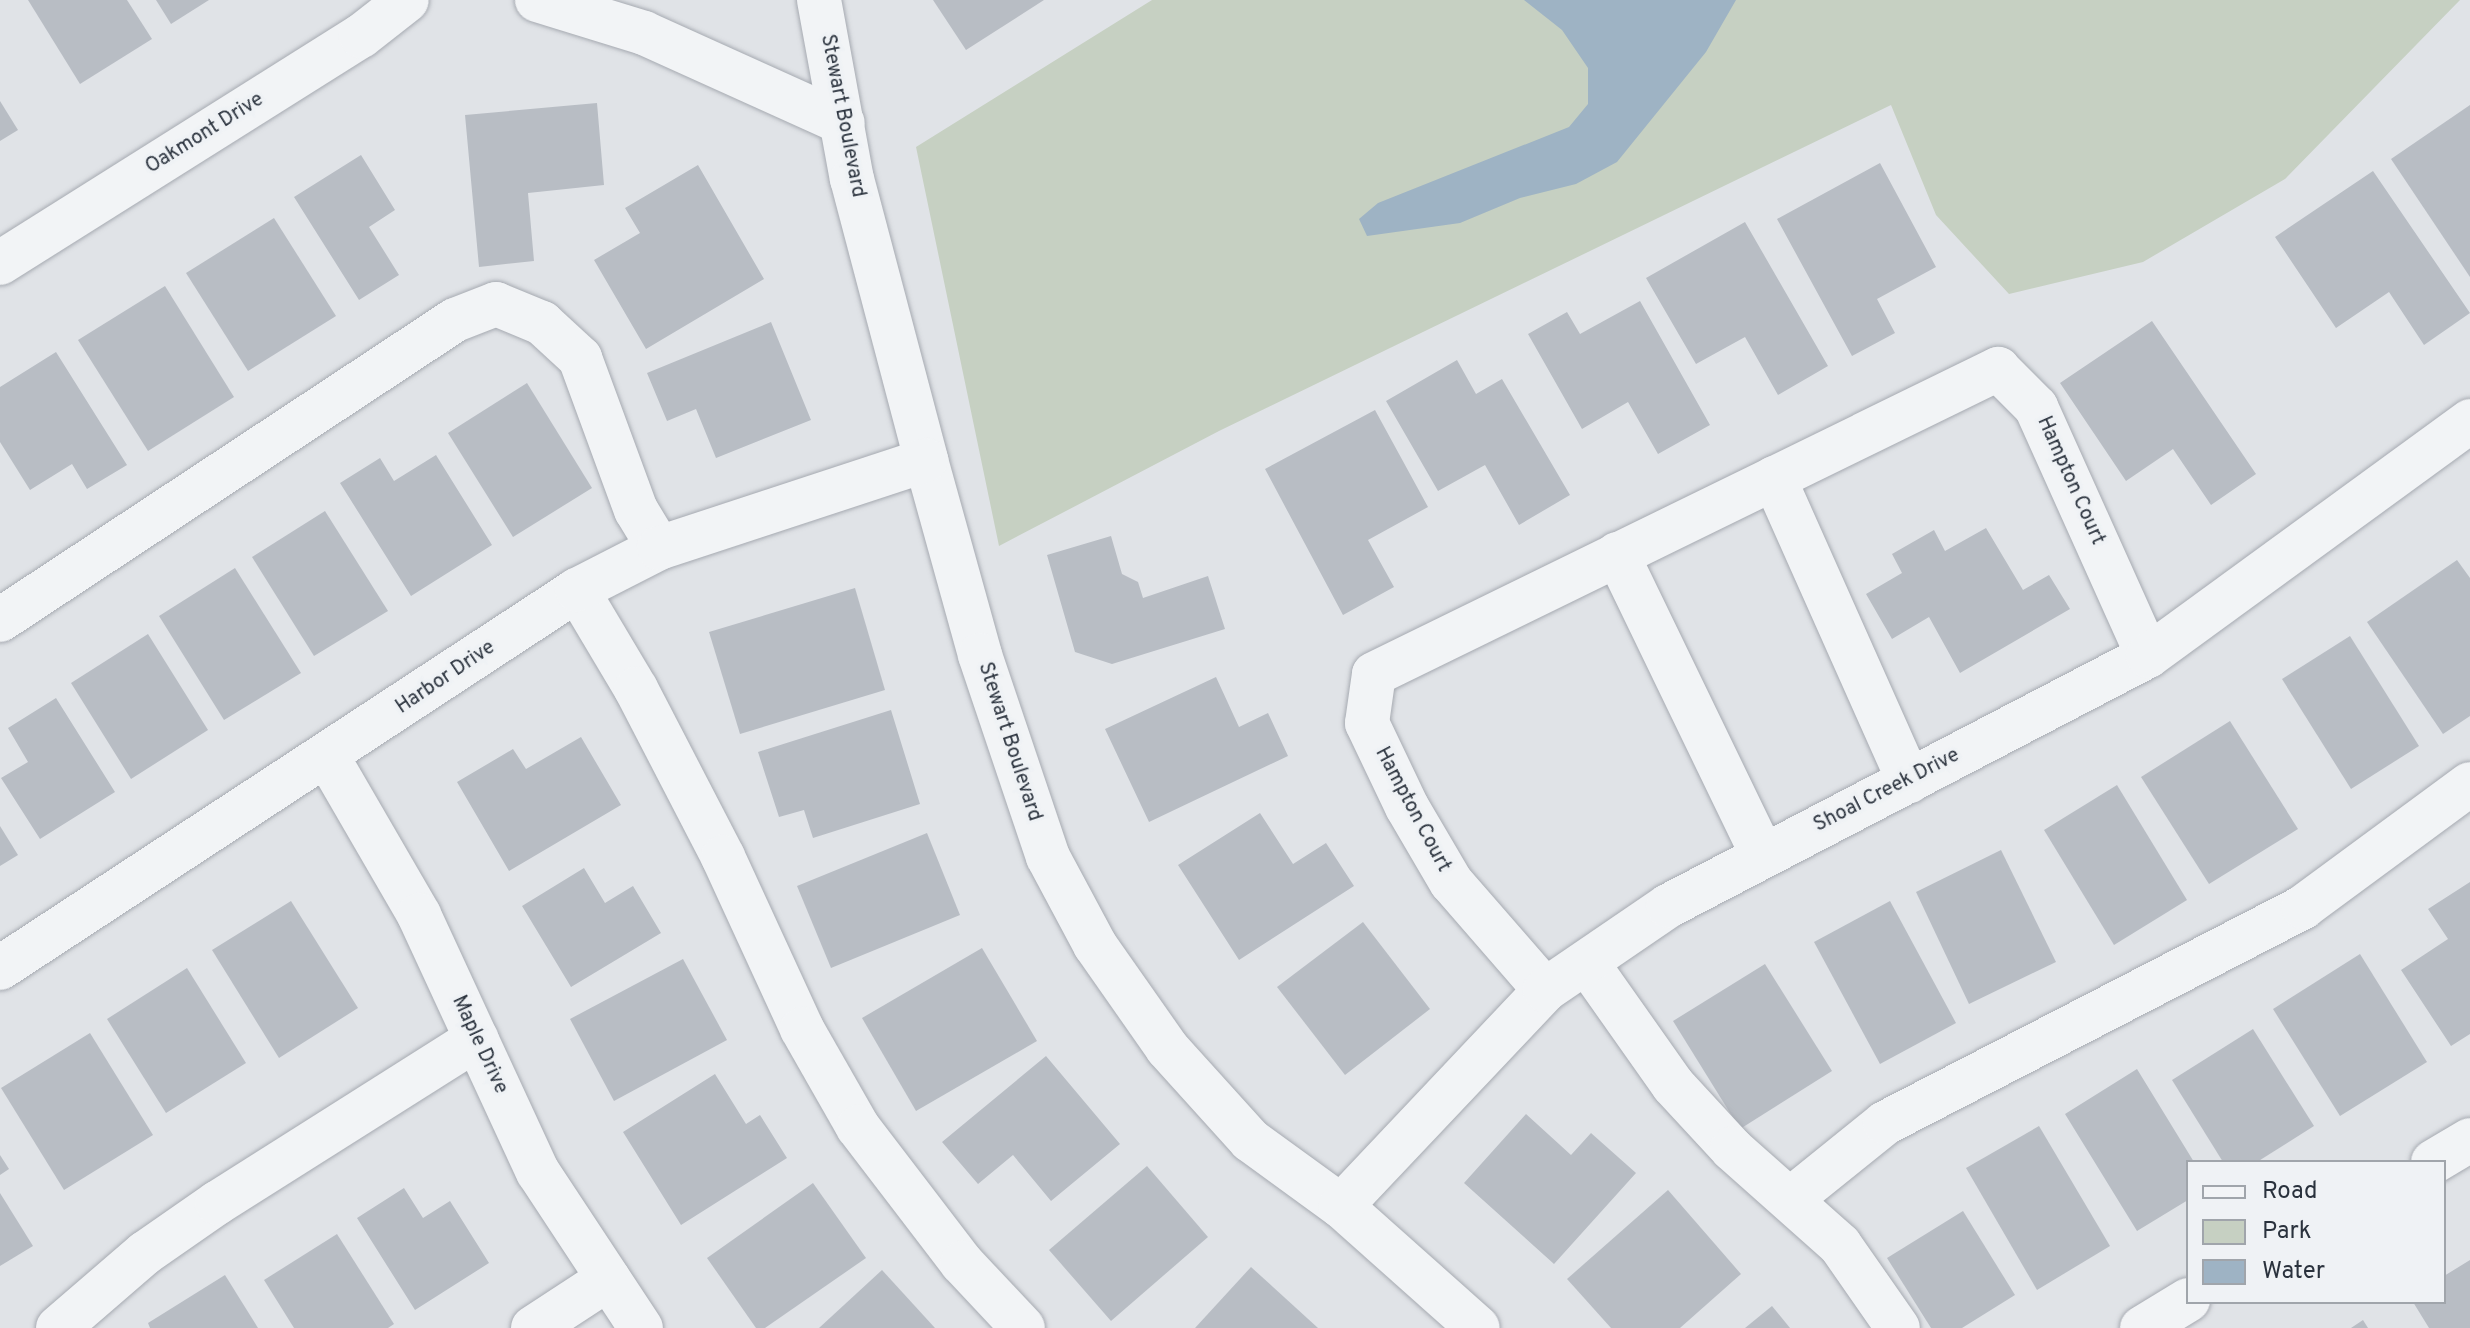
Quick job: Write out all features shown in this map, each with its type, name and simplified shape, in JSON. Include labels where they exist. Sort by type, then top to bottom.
[{"type":"street","name":"Oakmont Drive","points":[[0,263],[361,36],[407,0]]},
{"type":"street","points":[[537,0],[644,33],[843,123]]},
{"type":"street","name":"Stewart Boulevard","points":[[819,0],[852,179],[926,460],[1017,773],[1048,857],[1095,945],[1167,1048],[1250,1140],[1341,1206],[1478,1328]]},
{"type":"street","points":[[0,620],[455,320],[496,304],[542,323],[580,358],[636,510],[659,548]]},
{"type":"street","name":"Hampton Court","points":[[1545,990],[1451,882],[1407,807],[1367,723],[1374,674],[1998,369],[2036,407],[2148,656]]},
{"type":"street","name":"Shoal Creek Drive","points":[[1341,1206],[1545,990],[1668,906],[1762,854],[2148,656],[2470,421]]},
{"type":"street","name":"Harbor Drive","points":[[0,968],[577,590],[659,548],[926,460]]},
{"type":"street","points":[[1774,478],[1909,781]]},
{"type":"street","points":[[1617,554],[1762,854]]},
{"type":"street","points":[[577,590],[643,703],[723,857],[802,1029],[858,1127],[962,1263],[1023,1328]]},
{"type":"street","name":"Maple Drive","points":[[327,756],[419,915],[538,1172],[641,1328]]},
{"type":"street","points":[[1792,1198],[1885,1123],[2303,907],[2470,784]]},
{"type":"street","points":[[1587,963],[1673,1085],[1732,1149],[1792,1198],[1840,1245],[1898,1328]]},
{"type":"street","points":[[58,1328],[145,1253],[217,1203],[476,1039]]},
{"type":"street","points":[[2436,1160],[2470,1140]]},
{"type":"street","points":[[533,1328],[608,1279]]},
{"type":"street","points":[[2142,1328],[2186,1301]]},
{"type":"green space","points":[[1152,0],[2460,0],[2285,179],[2143,262],[2009,294],[1936,215],[1891,105],[1219,431],[999,546],[916,147]]},
{"type":"water","points":[[1524,0],[1736,0],[1706,52],[1617,162],[1576,184],[1520,198],[1460,223],[1367,236],[1359,219],[1378,203],[1569,127],[1588,104],[1588,68],[1562,30]]},
{"type":"building","points":[[28,0],[127,0],[152,39],[80,84]]},
{"type":"building","points":[[156,0],[209,0],[171,24]]},
{"type":"building","points":[[933,0],[1044,0],[966,50]]},
{"type":"building","points":[[0,101],[18,130],[0,141]]},
{"type":"building","points":[[597,103],[604,185],[528,193],[534,261],[479,267],[465,115]]},
{"type":"building","points":[[2470,105],[2470,277],[2391,159]]},
{"type":"building","points":[[361,155],[395,210],[369,227],[399,275],[359,300],[294,197]]},
{"type":"building","points":[[1880,163],[1936,267],[1877,299],[1895,333],[1852,356],[1777,219]]},
{"type":"building","points":[[698,165],[764,279],[646,349],[594,260],[640,233],[625,208]]},
{"type":"building","points":[[2373,171],[2470,313],[2424,345],[2389,292],[2336,328],[2275,237]]},
{"type":"building","points":[[274,218],[336,316],[248,371],[186,273]]},
{"type":"building","points":[[1745,222],[1828,366],[1778,395],[1745,337],[1696,364],[1646,278]]},
{"type":"building","points":[[165,286],[234,397],[148,451],[78,340]]},
{"type":"building","points":[[1640,301],[1710,425],[1658,454],[1628,402],[1582,429],[1528,334],[1567,312],[1580,334]]},
{"type":"building","points":[[2152,321],[2256,474],[2211,505],[2173,449],[2126,481],[2060,383]]},
{"type":"building","points":[[771,322],[811,420],[716,458],[696,409],[667,421],[647,373]]},
{"type":"building","points":[[56,352],[127,465],[87,489],[72,464],[30,490],[0,442],[0,387]]},
{"type":"building","points":[[1457,360],[1476,394],[1502,379],[1570,495],[1519,525],[1485,465],[1438,491],[1386,401]]},
{"type":"building","points":[[527,383],[592,488],[513,537],[448,433]]},
{"type":"building","points":[[1375,410],[1428,507],[1368,540],[1394,587],[1343,615],[1265,469]]},
{"type":"building","points":[[436,455],[492,545],[411,596],[340,483],[380,458],[394,481]]},
{"type":"building","points":[[325,511],[388,611],[314,656],[252,557]]},
{"type":"building","points":[[1986,528],[2023,590],[2049,575],[2070,609],[1960,673],[1929,617],[1892,639],[1866,594],[1902,573],[1892,554],[1934,530],[1945,551]]},
{"type":"building","points":[[1111,536],[1122,574],[1138,582],[1143,598],[1208,576],[1225,629],[1112,664],[1075,652],[1047,555]]},
{"type":"building","points":[[2457,560],[2470,578],[2470,716],[2443,734],[2367,622]]},
{"type":"building","points":[[235,568],[301,673],[224,720],[159,616]]},
{"type":"building","points":[[855,588],[885,690],[740,734],[709,632]]},
{"type":"building","points":[[148,634],[208,730],[131,779],[71,683]]},
{"type":"building","points":[[2350,636],[2419,746],[2351,789],[2282,679]]},
{"type":"building","points":[[1216,677],[1239,727],[1268,713],[1288,756],[1149,822],[1105,729]]},
{"type":"building","points":[[56,698],[115,792],[40,839],[1,778],[28,762],[8,728]]},
{"type":"building","points":[[891,710],[920,804],[813,838],[804,810],[779,817],[758,752]]},
{"type":"building","points":[[2230,721],[2298,829],[2209,884],[2141,777]]},
{"type":"building","points":[[581,737],[621,805],[509,871],[457,782],[513,749],[526,769]]},
{"type":"building","points":[[2117,785],[2187,900],[2114,945],[2044,830]]},
{"type":"building","points":[[1260,813],[1293,864],[1326,843],[1354,886],[1239,960],[1178,865]]},
{"type":"building","points":[[0,826],[18,855],[0,866]]},
{"type":"building","points":[[927,833],[960,915],[831,968],[797,886]]},
{"type":"building","points":[[2001,850],[2056,962],[1969,1004],[1916,892]]},
{"type":"building","points":[[584,868],[605,903],[633,886],[661,933],[571,987],[522,906]]},
{"type":"building","points":[[2470,882],[2470,1034],[2451,1046],[2401,970],[2448,939],[2428,909]]},
{"type":"building","points":[[291,901],[358,1008],[279,1058],[212,950]]},
{"type":"building","points":[[1890,901],[1956,1023],[1880,1064],[1814,942]]},
{"type":"building","points":[[1363,922],[1430,1009],[1345,1075],[1277,987]]},
{"type":"building","points":[[982,948],[1037,1041],[916,1111],[862,1018]]},
{"type":"building","points":[[2360,954],[2427,1062],[2340,1116],[2273,1009]]},
{"type":"building","points":[[683,959],[727,1040],[614,1101],[570,1019]]},
{"type":"building","points":[[1765,964],[1832,1071],[1740,1129],[1673,1021]]},
{"type":"building","points":[[187,968],[246,1063],[166,1113],[107,1019]]},
{"type":"building","points":[[2253,1029],[2314,1126],[2260,1160],[2222,1160],[2172,1080]]},
{"type":"building","points":[[90,1033],[153,1135],[64,1190],[1,1088]]},
{"type":"building","points":[[1046,1056],[1120,1144],[1051,1201],[1013,1155],[978,1184],[942,1142]]},
{"type":"building","points":[[2137,1069],[2193,1160],[2186,1160],[2186,1201],[2137,1231],[2065,1114]]},
{"type":"building","points":[[715,1074],[746,1124],[760,1115],[787,1158],[681,1225],[623,1132]]},
{"type":"building","points":[[1526,1114],[1571,1155],[1591,1133],[1636,1173],[1554,1264],[1464,1183]]},
{"type":"building","points":[[2039,1126],[2110,1246],[2037,1290],[1966,1168]]},
{"type":"building","points":[[0,1155],[9,1169],[0,1175]]},
{"type":"building","points":[[1147,1166],[1208,1237],[1111,1321],[1049,1250]]},
{"type":"building","points":[[813,1183],[866,1258],[765,1328],[756,1328],[707,1258]]},
{"type":"building","points":[[404,1188],[423,1218],[450,1201],[489,1263],[415,1310],[357,1218]]},
{"type":"building","points":[[1668,1190],[1741,1274],[1680,1328],[1611,1328],[1567,1279]]},
{"type":"building","points":[[0,1193],[33,1246],[0,1266]]},
{"type":"building","points":[[1963,1211],[2015,1295],[1962,1328],[1931,1328],[1887,1258]]},
{"type":"building","points":[[337,1234],[394,1324],[388,1328],[294,1328],[264,1280]]},
{"type":"building","points":[[2470,1260],[2470,1328],[2429,1328],[2414,1304],[2446,1304],[2446,1275]]},
{"type":"building","points":[[1251,1267],[1318,1328],[1195,1328]]},
{"type":"building","points":[[882,1270],[935,1328],[819,1328]]},
{"type":"building","points":[[225,1275],[258,1328],[150,1328],[148,1323]]},
{"type":"building","points":[[1772,1306],[1790,1328],[1745,1328]]},
{"type":"building","points":[[2363,1320],[2368,1328],[2351,1328]]}]
